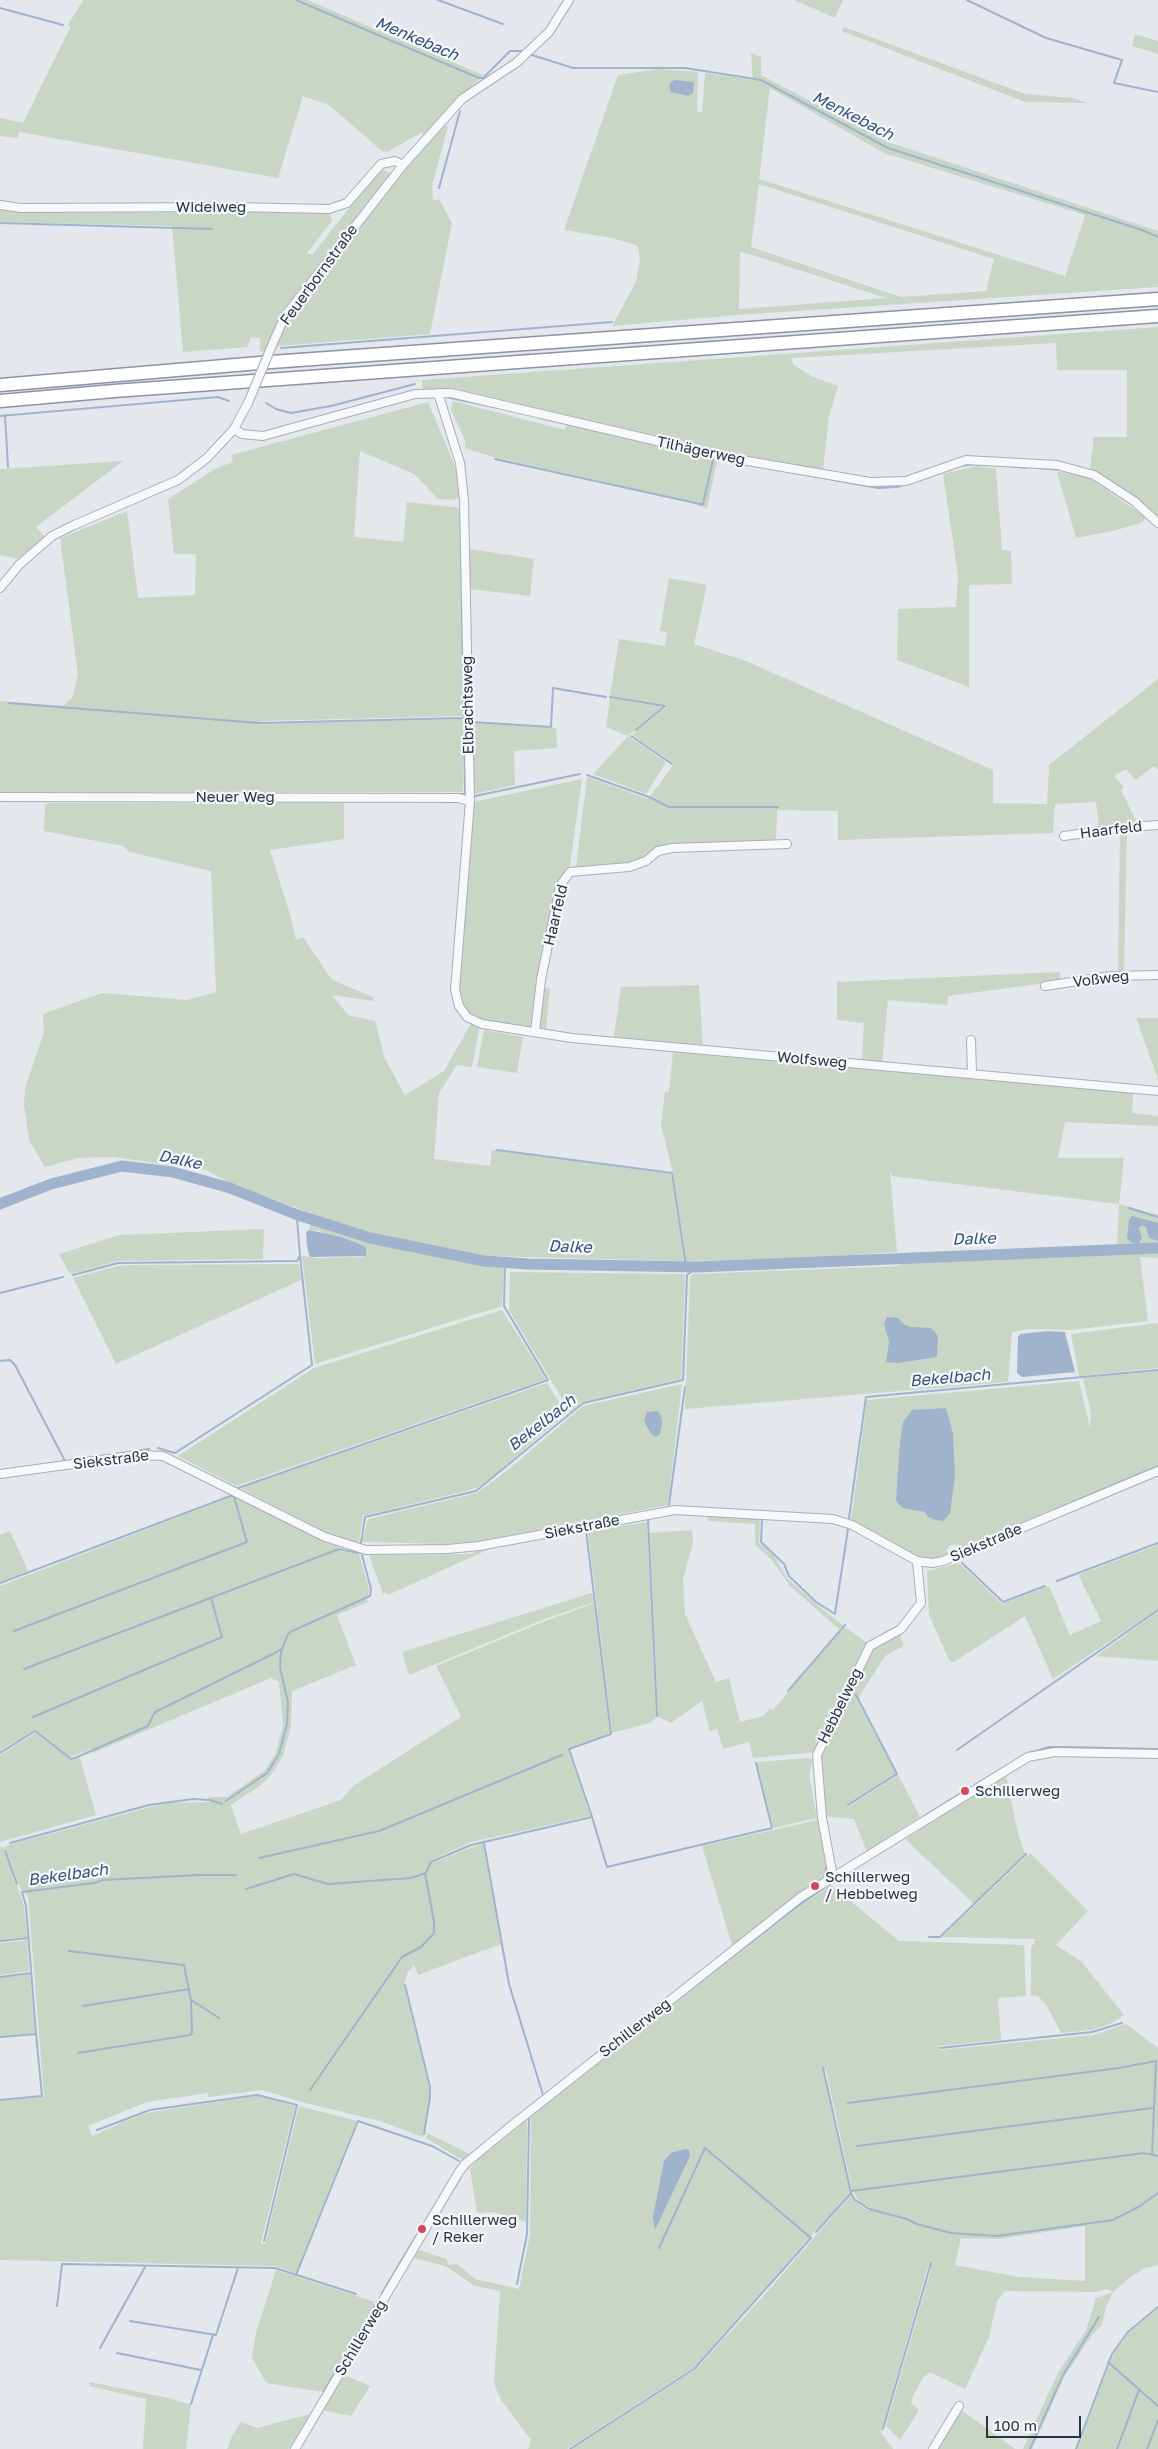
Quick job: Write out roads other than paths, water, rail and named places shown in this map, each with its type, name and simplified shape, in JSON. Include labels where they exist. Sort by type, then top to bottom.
[{"type":"highway","points":[[0,385],[291,361],[1158,299]]},
{"type":"highway","points":[[0,401],[114,391],[1158,316]]},
{"type":"street","name":"Feuerbornstraße","points":[[0,588],[19,565],[52,536],[178,480],[207,458],[234,429],[248,403],[285,316],[403,164],[462,99],[516,63],[549,32],[569,0]]},
{"type":"street","name":"Wideiweg","points":[[0,205],[21,208],[231,207],[330,209],[347,204],[381,164],[395,161],[403,164]]},
{"type":"street","name":"Elbrachtsweg","points":[[438,393],[460,463],[464,500],[470,801],[455,990],[459,1006],[468,1017]]},
{"type":"street","name":"Tilhägerweg","points":[[234,429],[242,434],[263,436],[415,394],[451,393],[730,458],[870,482],[893,483],[906,481],[966,460],[1064,466],[1094,475],[1134,501],[1158,523]]},
{"type":"street","name":"Neuer Weg","points":[[0,797],[458,798],[470,801]]},
{"type":"street","name":"Haarfeld","points":[[1064,836],[1129,826],[1158,825]]},
{"type":"street","name":"Haarfeld","points":[[535,1032],[542,980],[560,886],[570,872],[629,867],[646,861],[658,851],[672,848],[787,844]]},
{"type":"street","name":"Voßweg","points":[[1045,986],[1111,976],[1158,975]]},
{"type":"street","name":"Wolfsweg","points":[[468,1017],[482,1024],[572,1038],[1158,1091]]},
{"type":"street","points":[[970,1040],[972,1073]]},
{"type":"street","name":"Siekstraße","points":[[0,1474],[138,1455],[163,1456],[325,1537],[366,1550],[448,1549],[478,1546],[675,1510],[833,1519],[852,1525],[918,1561],[932,1563],[943,1562],[1158,1471]]},
{"type":"street","name":"Hebbelweg","points":[[832,1878],[822,1818],[817,1755],[870,1646],[901,1629],[921,1603],[918,1561]]},
{"type":"street","name":"Schillerweg","points":[[295,2449],[465,2164],[801,1897],[1028,1756],[1055,1752],[1158,1754]]},
{"type":"street","points":[[933,2449],[959,2406]]},
{"type":"water","points":[[672,81],[694,82],[693,93],[688,96],[671,92],[669,85]]},
{"type":"water","points":[[1132,1216],[1158,1223],[1158,1241],[1149,1238],[1146,1227],[1142,1225],[1139,1228],[1142,1238],[1138,1244],[1130,1242],[1127,1238],[1129,1220]]},
{"type":"water","points":[[309,1230],[341,1237],[362,1245],[366,1248],[366,1256],[311,1257],[307,1246],[306,1232]]},
{"type":"water","points":[[887,1317],[898,1318],[905,1325],[911,1327],[931,1328],[938,1336],[937,1357],[898,1363],[886,1362],[889,1342],[884,1324]]},
{"type":"water","points":[[1048,1331],[1065,1332],[1075,1372],[1022,1377],[1017,1373],[1018,1337],[1020,1334]]},
{"type":"water","points":[[946,1408],[953,1433],[955,1476],[950,1513],[943,1521],[928,1517],[925,1512],[903,1508],[896,1501],[903,1422],[912,1410]]},
{"type":"water","points":[[657,1411],[661,1415],[662,1423],[660,1434],[656,1437],[651,1434],[644,1421],[647,1412]]},
{"type":"water","points":[[685,2149],[689,2150],[690,2156],[655,2230],[653,2217],[664,2161],[671,2153]]},
{"type":"waterway","name":"Menkebach","points":[[296,0],[479,78],[483,78],[510,51],[522,51]]},
{"type":"waterway","points":[[438,0],[503,24]]},
{"type":"waterway","points":[[967,0],[1046,38],[1122,60],[1114,83],[1158,92]]},
{"type":"waterway","points":[[0,8],[63,25]]},
{"type":"waterway","name":"Menkebach","points":[[532,55],[573,68],[685,68],[761,80],[888,148],[1142,230],[1158,237]]},
{"type":"waterway","points":[[439,188],[460,111]]},
{"type":"waterway","points":[[0,223],[212,229]]},
{"type":"waterway","points":[[281,348],[612,322]]},
{"type":"waterway","points":[[266,403],[276,409],[291,413],[331,406],[415,384]]},
{"type":"waterway","points":[[0,416],[218,397],[229,401]]},
{"type":"waterway","points":[[450,398],[514,411]]},
{"type":"waterway","points":[[5,415],[8,467]]},
{"type":"waterway","points":[[540,418],[718,459]]},
{"type":"waterway","points":[[495,459],[700,504],[703,504],[713,460]]},
{"type":"waterway","points":[[730,461],[878,488],[897,487],[943,472]]},
{"type":"waterway","points":[[961,466],[974,464]]},
{"type":"waterway","points":[[999,465],[1026,468]]},
{"type":"waterway","points":[[1037,468],[1062,470]]},
{"type":"waterway","points":[[462,601],[465,793]]},
{"type":"waterway","points":[[472,722],[551,727],[553,688],[606,697]]},
{"type":"waterway","points":[[610,697],[665,706],[636,730]]},
{"type":"waterway","points":[[9,703],[259,723],[464,718]]},
{"type":"waterway","points":[[631,736],[672,764]]},
{"type":"waterway","points":[[475,796],[580,774]]},
{"type":"waterway","points":[[587,775],[649,797],[669,807],[778,807]]},
{"type":"waterway","points":[[203,794],[466,794]]},
{"type":"waterway","points":[[497,1150],[672,1173],[686,1266]]},
{"type":"waterway","name":"Dalke","points":[[0,1204],[51,1184],[122,1166],[173,1172],[230,1188],[295,1214],[370,1238],[484,1261],[528,1264],[697,1267],[1158,1248]]},
{"type":"waterway","points":[[1129,1208],[1158,1217]]},
{"type":"waterway","points":[[73,1275],[118,1263],[297,1261],[300,1256],[297,1218],[299,1215]]},
{"type":"waterway","points":[[158,1448],[175,1453],[312,1365],[300,1256]]},
{"type":"waterway","points":[[238,1488],[548,1380],[504,1306],[505,1262]]},
{"type":"waterway","name":"Bekelbach","points":[[361,1543],[365,1517],[476,1491],[583,1403],[683,1380],[687,1275],[697,1267]]},
{"type":"waterway","points":[[0,1293],[63,1277]]},
{"type":"waterway","points":[[0,1361],[10,1360],[15,1365],[65,1461]]},
{"type":"waterway","name":"Bekelbach","points":[[849,1518],[866,1397],[1158,1370]]},
{"type":"waterway","points":[[669,1505],[685,1387]]},
{"type":"waterway","points":[[25,1467],[149,1449]]},
{"type":"waterway","points":[[1054,1510],[1158,1466]]},
{"type":"waterway","points":[[0,1583],[233,1495],[235,1500],[247,1542],[14,1631]]},
{"type":"waterway","name":"Bekelbach","points":[[711,1516],[734,1517]]},
{"type":"waterway","name":"Bekelbach","points":[[743,1518],[757,1519]]},
{"type":"waterway","points":[[648,1519],[657,1716]]},
{"type":"waterway","name":"Bekelbach","points":[[762,1519],[761,1542],[784,1564],[789,1576],[816,1602],[835,1614],[848,1529]]},
{"type":"waterway","points":[[246,1889],[294,1874],[328,1884],[411,1878],[426,1873],[431,1862],[471,1845],[592,1817],[569,1749],[611,1734],[586,1530],[588,1529]]},
{"type":"waterway","points":[[1057,1581],[1158,1543]]},
{"type":"waterway","points":[[24,1669],[339,1549],[358,1553]]},
{"type":"waterway","name":"Bekelbach","points":[[226,1801],[267,1773],[279,1754],[287,1724],[288,1702],[280,1668],[281,1652],[287,1636],[290,1632],[370,1596],[371,1589],[362,1555]]},
{"type":"waterway","points":[[962,1563],[1003,1602],[1045,1586]]},
{"type":"waterway","points":[[33,1717],[222,1637],[211,1598]]},
{"type":"waterway","points":[[957,1750],[1158,1610]]},
{"type":"waterway","points":[[788,1691],[845,1625]]},
{"type":"waterway","points":[[0,1753],[35,1731],[71,1759],[75,1758],[148,1726],[155,1712],[283,1648]]},
{"type":"waterway","points":[[848,1805],[897,1774],[856,1695]]},
{"type":"waterway","points":[[1029,1753],[1049,1747],[1158,1749]]},
{"type":"waterway","points":[[259,1858],[379,1831],[562,1755]]},
{"type":"waterway","points":[[976,1784],[1024,1755]]},
{"type":"waterway","points":[[592,1817],[607,1867],[772,1828],[756,1763]]},
{"type":"waterway","points":[[921,1818],[964,1791]]},
{"type":"waterway","points":[[10,1843],[149,1805],[193,1799],[210,1800],[222,1804]]},
{"type":"waterway","points":[[484,1843],[509,1984],[543,2095]]},
{"type":"waterway","points":[[5,1850],[17,1884]]},
{"type":"waterway","points":[[929,1937],[940,1937],[1026,1854]]},
{"type":"waterway","points":[[839,1878],[868,1860]]},
{"type":"waterway","points":[[820,1881],[824,1878],[826,1868]]},
{"type":"waterway","points":[[310,2090],[402,1957],[421,1947],[434,1933],[434,1922],[425,1873]]},
{"type":"waterway","name":"Bekelbach","points":[[0,2037],[36,2034],[26,1906],[22,1892],[94,1883],[103,1880],[236,1875]]},
{"type":"waterway","points":[[617,2047],[794,1909],[831,1883]]},
{"type":"waterway","points":[[0,1941],[28,1938]]},
{"type":"waterway","points":[[716,1959],[736,1944]]},
{"type":"waterway","points":[[69,1951],[184,1965],[191,2000],[219,2018]]},
{"type":"waterway","points":[[0,1977],[31,1973]]},
{"type":"waterway","points":[[405,1985],[430,2087],[424,2134]]},
{"type":"waterway","points":[[83,2006],[189,1989]]},
{"type":"waterway","points":[[78,2053],[190,2035],[192,2033],[191,2000]]},
{"type":"waterway","points":[[940,2048],[1092,2032],[1122,2023]]},
{"type":"waterway","points":[[0,2100],[42,2096],[36,2034]]},
{"type":"waterway","points":[[848,2103],[1119,2068],[1156,2061],[1152,2154]]},
{"type":"waterway","points":[[816,2232],[851,2193],[823,2068]]},
{"type":"waterway","points":[[97,2130],[150,2110],[257,2095],[297,2105],[264,2241]]},
{"type":"waterway","points":[[857,2146],[1152,2108]]},
{"type":"waterway","points":[[517,2284],[527,2234],[529,2116]]},
{"type":"waterway","points":[[296,2275],[358,2121],[432,2146],[459,2161]]},
{"type":"waterway","points":[[570,2449],[694,2369],[811,2238],[705,2148],[659,2248]]},
{"type":"waterway","points":[[851,2191],[1144,2153],[1158,2156]]},
{"type":"waterway","points":[[467,2169],[472,2162]]},
{"type":"waterway","points":[[436,2217],[461,2177]]},
{"type":"waterway","points":[[421,2229],[443,2192]]},
{"type":"waterway","points":[[851,2193],[855,2200],[869,2209],[907,2219],[917,2224],[951,2233],[997,2236],[1113,2220],[1140,2206],[1158,2193]]},
{"type":"waterway","points":[[382,2293],[416,2236]]},
{"type":"waterway","points":[[883,2429],[931,2263]]},
{"type":"waterway","points":[[57,2306],[62,2264],[275,2268],[356,2294]]},
{"type":"waterway","points":[[100,2348],[145,2267]]},
{"type":"waterway","points":[[130,2321],[216,2335],[238,2268]]},
{"type":"waterway","points":[[324,2391],[375,2305]]},
{"type":"waterway","points":[[1076,2449],[1112,2354],[1128,2332],[1158,2307]]},
{"type":"waterway","points":[[1030,2449],[1063,2375],[1099,2317]]},
{"type":"waterway","points":[[191,2404],[213,2335]]},
{"type":"waterway","points":[[117,2353],[201,2370]]},
{"type":"waterway","points":[[1108,2362],[1158,2406]]},
{"type":"waterway","points":[[1117,2449],[1139,2390]]},
{"type":"waterway","points":[[1147,2449],[1158,2420]]},
{"type":"place","name":"Schillerweg","points":[[965,1791]]},
{"type":"place","name":"Schillerweg / Hebbelweg","points":[[815,1886]]},
{"type":"place","name":"Schillerweg / Reker","points":[[422,2229]]}]
